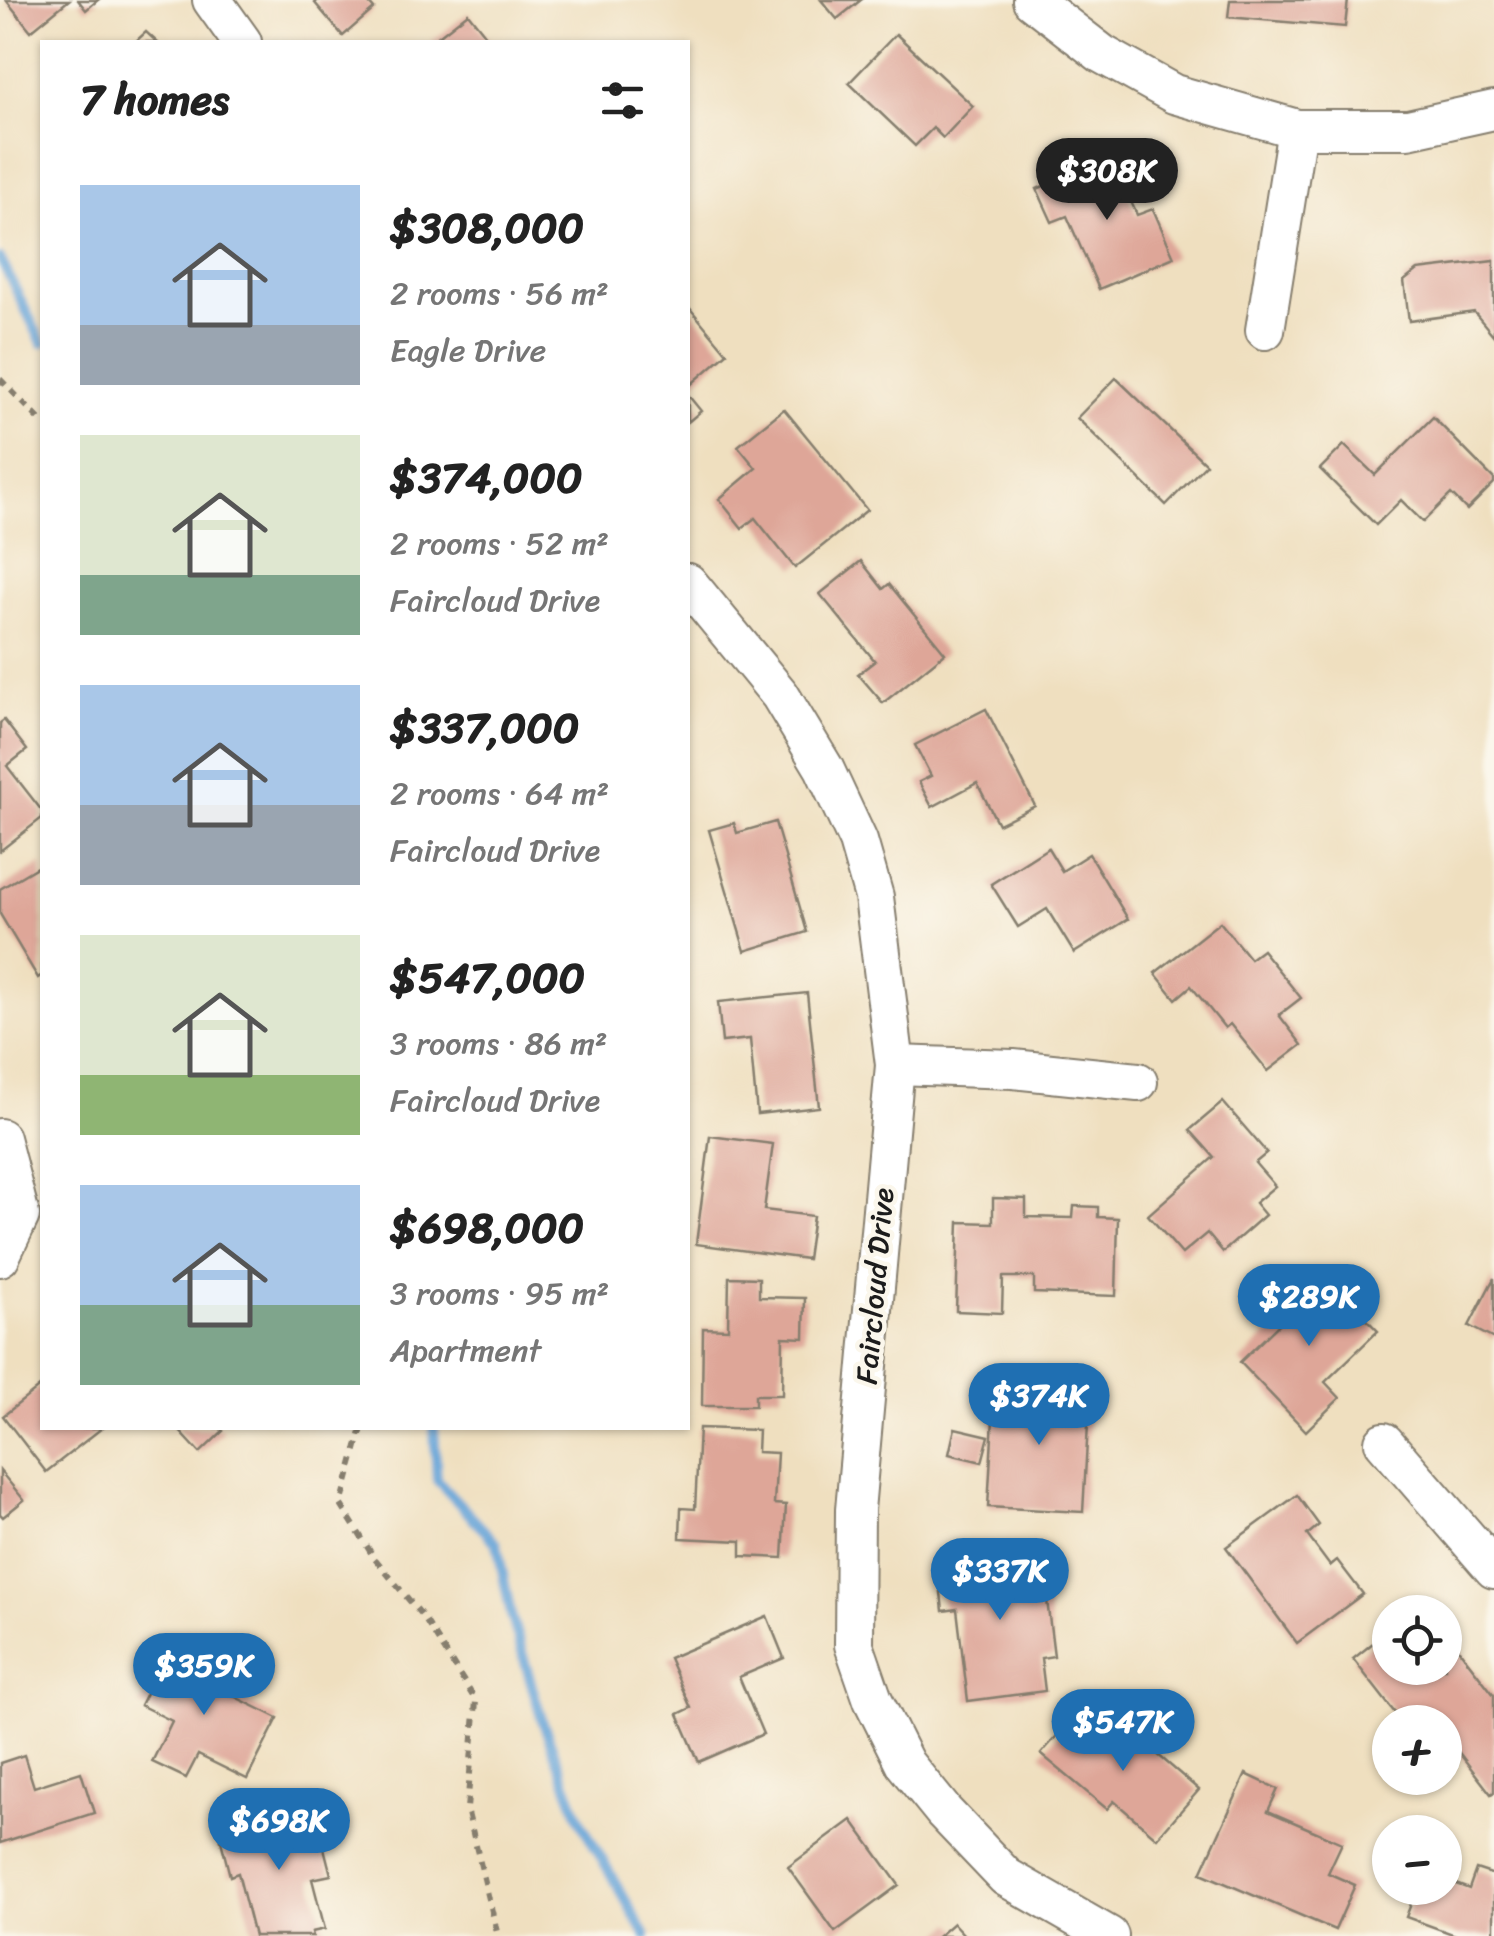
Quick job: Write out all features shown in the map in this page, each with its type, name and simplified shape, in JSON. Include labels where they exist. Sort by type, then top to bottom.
[{"type":"street","points":[[212,0],[241,40]]},
{"type":"street","points":[[1032,0],[1102,54],[1174,94],[1298,129],[1408,129],[1494,110]]},
{"type":"street","points":[[1265,330],[1298,129]]},
{"type":"street","name":"Faircloud Drive","points":[[690,585],[780,694],[824,768],[858,841],[874,898],[894,1065],[854,1510],[854,1645],[873,1700],[905,1764],[944,1812],[1006,1876],[1109,1936]]},
{"type":"street","points":[[894,1065],[1013,1069],[1138,1082]]},
{"type":"street","points":[[0,1138],[20,1215],[0,1257]]},
{"type":"street","points":[[1384,1442],[1494,1569]]},
{"type":"path","points":[[0,379],[40,420]]},
{"type":"path","points":[[361,1430],[342,1505],[375,1559],[424,1618],[476,1701],[467,1809],[498,1936]]},
{"type":"building","points":[[6,0],[69,0],[31,31]]},
{"type":"building","points":[[78,0],[98,0],[86,10]]},
{"type":"building","points":[[366,0],[374,9],[343,36],[315,3]]},
{"type":"building","points":[[821,0],[861,0],[837,19]]},
{"type":"building","points":[[1230,0],[1348,0],[1345,27],[1228,17]]},
{"type":"building","points":[[468,13],[489,40],[434,40]]},
{"type":"building","points":[[146,32],[155,40],[137,40]]},
{"type":"building","points":[[896,34],[973,106],[943,138],[933,128],[915,146],[849,83]]},
{"type":"building","points":[[1111,157],[1137,215],[1153,209],[1174,257],[1099,289],[1067,216],[1052,222],[1037,189]]},
{"type":"building","points":[[1494,261],[1494,336],[1474,312],[1409,321],[1404,281],[1418,270]]},
{"type":"building","points":[[690,308],[727,353],[690,385]]},
{"type":"building","points":[[1116,378],[1206,464],[1166,505],[1077,418]]},
{"type":"building","points":[[690,397],[701,411],[690,420]]},
{"type":"building","points":[[784,409],[867,510],[795,568],[755,518],[742,528],[719,499],[756,468],[738,446]]},
{"type":"building","points":[[1433,417],[1494,479],[1467,510],[1451,494],[1423,522],[1401,500],[1376,525],[1320,469],[1344,445],[1375,475]]},
{"type":"building","points":[[861,561],[883,589],[889,584],[945,653],[883,703],[858,674],[875,661],[820,594]]},
{"type":"building","points":[[986,709],[1035,806],[998,824],[977,783],[932,807],[919,782],[931,776],[915,745]]},
{"type":"building","points":[[4,720],[27,750],[7,766],[40,808],[40,820],[0,851],[0,723]]},
{"type":"building","points":[[775,822],[807,932],[745,951],[709,830],[734,823],[737,833]]},
{"type":"building","points":[[1048,848],[1062,871],[1089,854],[1128,919],[1074,953],[1047,909],[1018,927],[991,884]]},
{"type":"building","points":[[40,865],[38,978],[0,914],[0,889]]},
{"type":"building","points":[[1220,922],[1250,959],[1262,950],[1301,998],[1279,1015],[1302,1045],[1268,1071],[1230,1024],[1225,1028],[1191,986],[1176,999],[1155,973]]},
{"type":"building","points":[[807,993],[819,1107],[757,1114],[750,1039],[722,1042],[718,1002]]},
{"type":"building","points":[[1223,1102],[1267,1153],[1255,1163],[1275,1186],[1255,1203],[1265,1215],[1223,1252],[1207,1233],[1182,1254],[1148,1215],[1214,1157],[1190,1130]]},
{"type":"building","points":[[710,1136],[773,1144],[764,1210],[813,1216],[807,1259],[696,1244]]},
{"type":"building","points":[[993,1198],[1026,1199],[1026,1217],[1073,1218],[1074,1206],[1098,1207],[1098,1217],[1118,1218],[1116,1296],[1034,1293],[1034,1277],[1003,1277],[1002,1313],[956,1311],[959,1222],[993,1223]]},
{"type":"building","points":[[1316,1268],[1378,1331],[1325,1382],[1340,1398],[1306,1431],[1240,1362],[1299,1305],[1289,1295]]},
{"type":"building","points":[[729,1277],[759,1278],[759,1297],[805,1298],[804,1338],[783,1337],[782,1395],[755,1395],[755,1406],[702,1406],[703,1328],[728,1329]]},
{"type":"building","points":[[1494,1278],[1494,1339],[1469,1326]]},
{"type":"building","points":[[995,1383],[1090,1389],[1083,1512],[988,1507]]},
{"type":"building","points":[[40,1387],[40,1430],[99,1430],[46,1472],[3,1416]]},
{"type":"building","points":[[699,1428],[758,1430],[757,1452],[777,1453],[774,1504],[786,1505],[783,1558],[741,1556],[741,1541],[680,1538],[681,1508],[695,1509]]},
{"type":"building","points":[[955,1428],[989,1436],[982,1462],[949,1454]]},
{"type":"building","points":[[179,1430],[223,1431],[200,1453]]},
{"type":"building","points":[[0,1471],[24,1500],[3,1517],[0,1514]]},
{"type":"building","points":[[1297,1495],[1319,1525],[1307,1535],[1330,1566],[1337,1560],[1363,1594],[1297,1643],[1226,1547]]},
{"type":"building","points":[[1041,1552],[1054,1656],[1041,1658],[1045,1691],[968,1701],[957,1609],[943,1611],[938,1565]]},
{"type":"building","points":[[767,1616],[784,1658],[739,1677],[763,1734],[699,1762],[678,1714],[691,1708],[669,1658]]},
{"type":"building","points":[[171,1644],[222,1669],[213,1686],[278,1718],[247,1779],[198,1755],[186,1778],[152,1762],[172,1721],[140,1705]]},
{"type":"building","points":[[1372,1644],[1372,1683],[1353,1659]]},
{"type":"building","points":[[1462,1654],[1494,1695],[1494,1792],[1491,1794],[1462,1757],[1462,1705],[1389,1705],[1373,1685],[1462,1685]]},
{"type":"building","points":[[1115,1718],[1199,1790],[1157,1838],[1114,1801],[1107,1809],[1041,1754],[1069,1722],[1093,1743]]},
{"type":"building","points":[[24,1755],[34,1787],[81,1772],[94,1813],[0,1843],[0,1763]]},
{"type":"building","points":[[1246,1774],[1278,1789],[1268,1811],[1342,1843],[1328,1873],[1355,1885],[1335,1930],[1201,1873]]},
{"type":"building","points":[[314,1809],[331,1875],[312,1879],[325,1929],[312,1932],[313,1936],[254,1936],[238,1873],[230,1876],[219,1833]]},
{"type":"building","points":[[852,1820],[899,1885],[835,1932],[788,1867]]},
{"type":"building","points":[[1476,1869],[1494,1875],[1494,1936],[1458,1936],[1406,1917],[1411,1905],[1462,1905],[1462,1886],[1469,1889]]},
{"type":"building","points":[[953,1923],[965,1936],[938,1936]]},
{"type":"waterway","points":[[0,258],[40,339]]},
{"type":"waterway","points":[[434,1430],[437,1480],[497,1544],[511,1615],[543,1723],[582,1824],[646,1936]]}]
